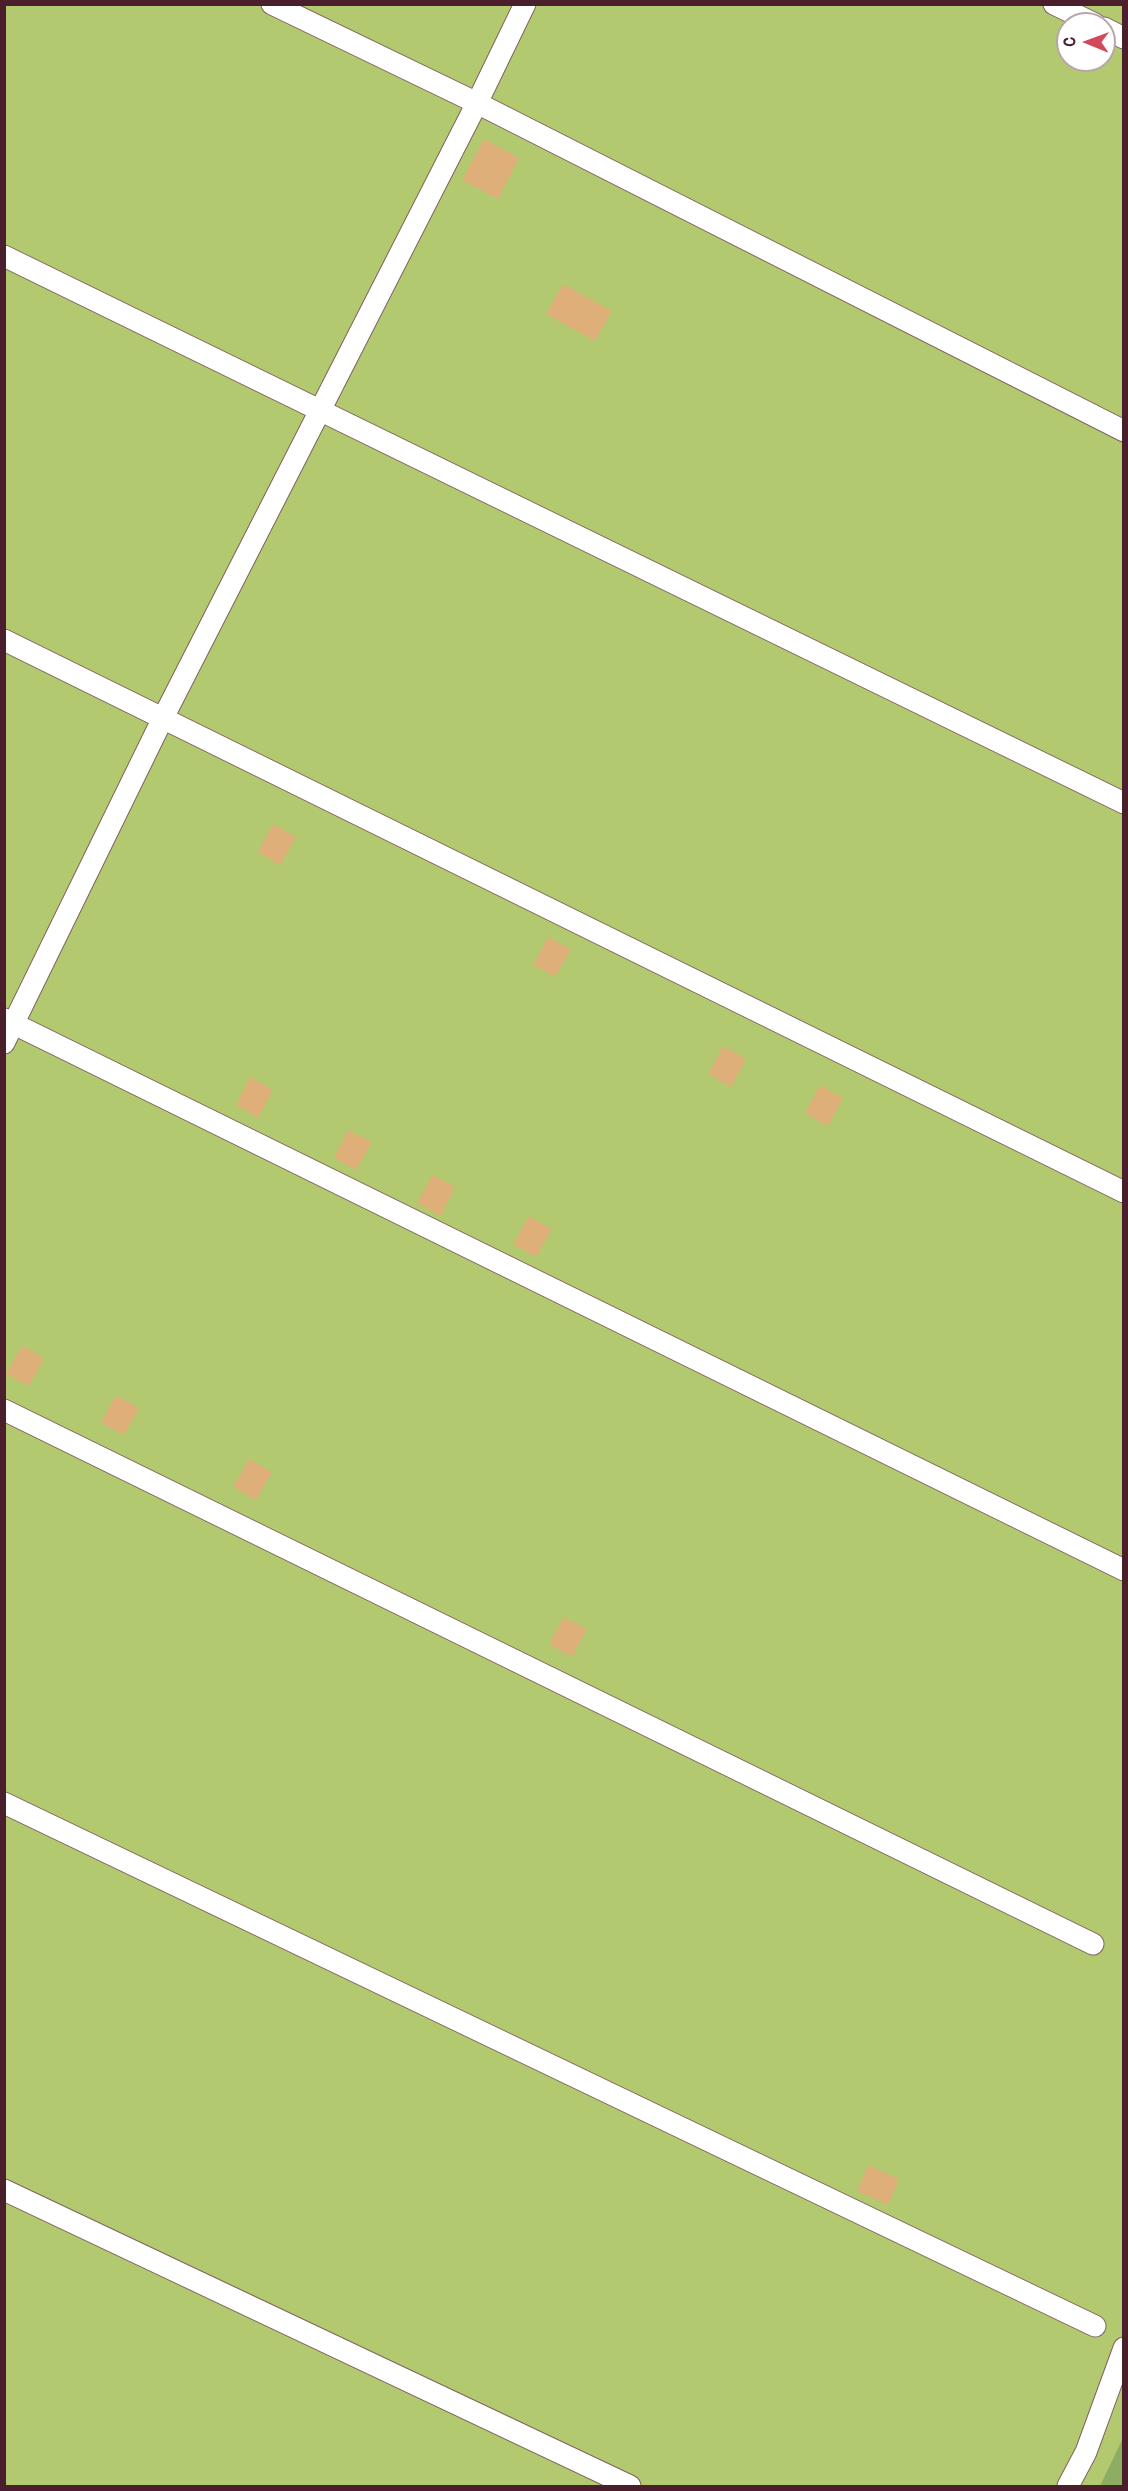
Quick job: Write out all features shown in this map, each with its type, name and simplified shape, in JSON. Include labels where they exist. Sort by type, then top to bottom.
[{"type":"lane","points":[[272,4],[477,103],[1124,431]]},
{"type":"lane","points":[[4,1043],[8,1021],[321,410],[525,4]]},
{"type":"lane","points":[[1054,4],[1070,12]]},
{"type":"lane","points":[[4,256],[1124,803]]},
{"type":"lane","points":[[4,640],[1124,1192]]},
{"type":"lane","points":[[8,1021],[1124,1570]]},
{"type":"lane","points":[[4,1410],[1093,1944]]},
{"type":"lane","points":[[4,1803],[1095,2326]]},
{"type":"lane","points":[[4,2190],[630,2487]]},
{"type":"lane","points":[[1068,2487],[1086,2452],[1124,2348]]},
{"type":"green space","points":[[5,5],[1123,5],[1123,2486],[5,2486]]},
{"type":"green space","points":[[1123,2438],[1123,2486],[1100,2486]]},
{"type":"building","points":[[484,139],[519,158],[498,199],[462,180]]},
{"type":"building","points":[[563,284],[612,311],[595,341],[546,314]]},
{"type":"building","points":[[273,824],[296,837],[280,865],[258,852]]},
{"type":"building","points":[[548,937],[571,949],[555,977],[533,965]]},
{"type":"building","points":[[723,1046],[746,1059],[731,1087],[708,1074]]},
{"type":"building","points":[[250,1077],[273,1090],[258,1118],[236,1105]]},
{"type":"building","points":[[820,1085],[843,1098],[828,1126],[805,1113]]},
{"type":"building","points":[[348,1130],[372,1142],[356,1170],[334,1158]]},
{"type":"building","points":[[432,1175],[455,1187],[440,1216],[417,1203]]},
{"type":"building","points":[[529,1216],[552,1229],[536,1257],[513,1244]]},
{"type":"building","points":[[22,1346],[44,1358],[29,1386],[6,1374]]},
{"type":"building","points":[[116,1395],[139,1408],[124,1435],[101,1423]]},
{"type":"building","points":[[249,1459],[272,1472],[256,1500],[233,1487]]},
{"type":"building","points":[[564,1617],[587,1629],[572,1657],[549,1644]]},
{"type":"building","points":[[868,2165],[899,2179],[888,2205],[857,2191]]}]
